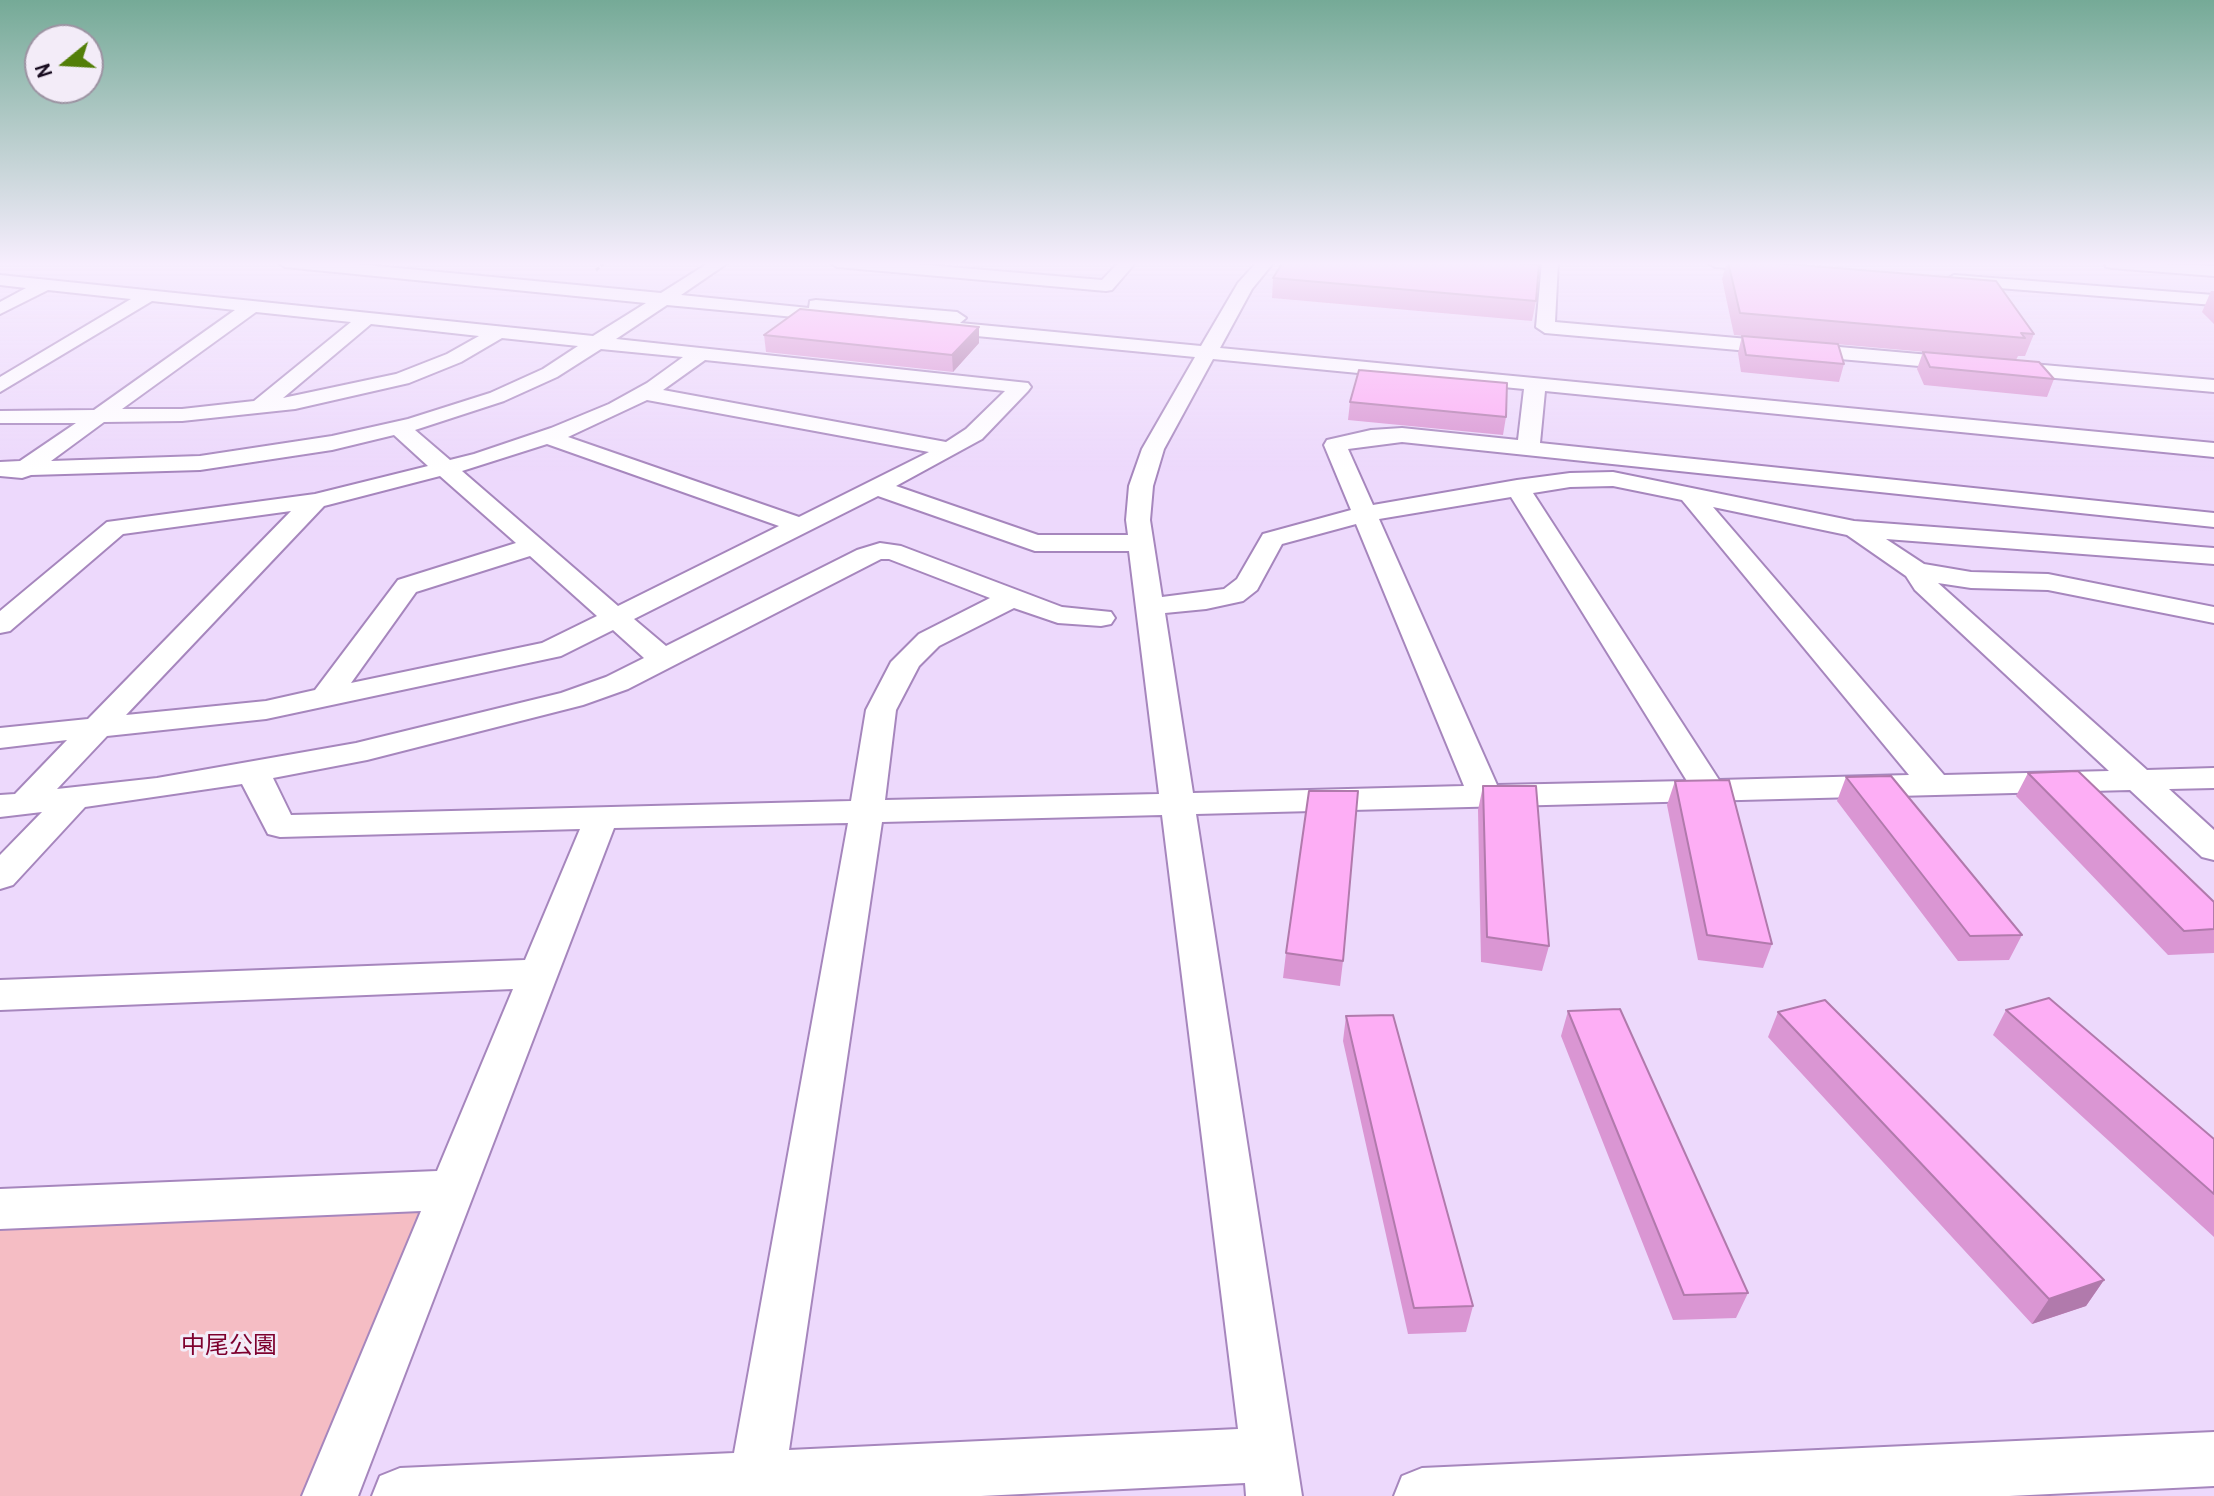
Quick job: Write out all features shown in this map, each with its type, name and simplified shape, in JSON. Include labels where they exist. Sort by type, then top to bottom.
[{"type":"street","points":[[0,386],[89,332]]},
{"type":"street","points":[[0,487],[217,332]]},
{"type":"street","points":[[257,409],[350,332]]},
{"type":"street","points":[[0,417],[257,409],[333,397],[402,379],[454,358],[500,332]]},
{"type":"street","points":[[0,738],[266,710],[551,650],[878,488],[949,449],[974,434],[1021,387],[508,332]]},
{"type":"street","points":[[0,469],[200,463],[318,446],[399,428],[497,397],[550,373],[611,332]]},
{"type":"street","points":[[1044,332],[2214,440]]},
{"type":"street","points":[[400,1496],[1271,1476],[1139,543],[1138,500],[1153,449],[1219,332]]},
{"type":"street","points":[[1600,332],[2214,386]]},
{"type":"street","points":[[1210,348],[1535,385],[2214,450]]},
{"type":"street","points":[[0,625],[116,527],[315,501],[446,469],[547,437],[645,393],[702,353]]},
{"type":"street","points":[[1528,446],[1535,385]]},
{"type":"street","points":[[645,393],[949,449]]},
{"type":"street","points":[[399,428],[664,660]]},
{"type":"street","points":[[1485,796],[1335,445],[1371,437],[1402,435],[2214,520]]},
{"type":"street","points":[[547,437],[802,526]]},
{"type":"street","points":[[1149,606],[1233,595],[1248,584],[1272,539],[1365,514],[1570,480],[1613,479],[1854,529],[2214,556]]},
{"type":"street","points":[[1517,487],[1709,790]]},
{"type":"street","points":[[878,488],[1035,543],[1139,543]]},
{"type":"street","points":[[1689,494],[1935,785]]},
{"type":"street","points":[[12,805],[95,730],[315,501]]},
{"type":"street","points":[[1854,529],[1916,571],[1924,584],[2214,849]]},
{"type":"street","points":[[326,697],[407,586],[534,546]]},
{"type":"street","points":[[12,805],[253,772],[356,753],[572,699],[664,660],[866,555],[880,551],[892,551],[1058,615],[1101,618]]},
{"type":"street","points":[[1916,571],[1971,580],[2048,582],[2214,615]]},
{"type":"street","points":[[756,1488],[881,710],[906,662],[945,629],[1014,597]]},
{"type":"street","points":[[253,772],[280,826],[2214,778]]},
{"type":"street","points":[[0,877],[73,799]]},
{"type":"street","points":[[330,1496],[601,819]]},
{"type":"street","points":[[0,995],[539,974]]},
{"type":"street","points":[[0,1209],[453,1190]]},
{"type":"street","points":[[1422,1496],[2214,1459]]},
{"type":"green space","name":"中尾公園","points":[[453,1190],[330,1496],[0,1496],[0,1209]]},
{"type":"building","points":[[768,332],[974,332],[952,355],[764,335]]},
{"type":"building","points":[[1954,332],[2032,332],[2034,334],[2021,333],[2025,338]]},
{"type":"building","points":[[1742,336],[1838,344],[1844,364],[1746,355]]},
{"type":"building","points":[[1923,352],[2039,362],[2054,379],[1930,367]]},
{"type":"building","points":[[1359,370],[1507,383],[1506,417],[1350,402]]},
{"type":"building","points":[[2078,771],[2214,902],[2214,929],[2184,931],[2028,773]]},
{"type":"building","points":[[1891,776],[2022,935],[1970,936],[1846,777]]},
{"type":"building","points":[[1729,780],[1772,944],[1707,935],[1675,781]]},
{"type":"building","points":[[1483,786],[1536,786],[1549,946],[1487,937]]},
{"type":"building","points":[[1309,791],[1358,791],[1343,961],[1286,953]]},
{"type":"building","points":[[2049,998],[2214,1139],[2214,1194],[2006,1010]]},
{"type":"building","points":[[1825,1000],[2104,1280],[2049,1299],[1778,1012]]},
{"type":"building","points":[[1620,1009],[1748,1293],[1684,1295],[1568,1011]]},
{"type":"building","points":[[1393,1015],[1473,1306],[1414,1308],[1346,1016]]}]
